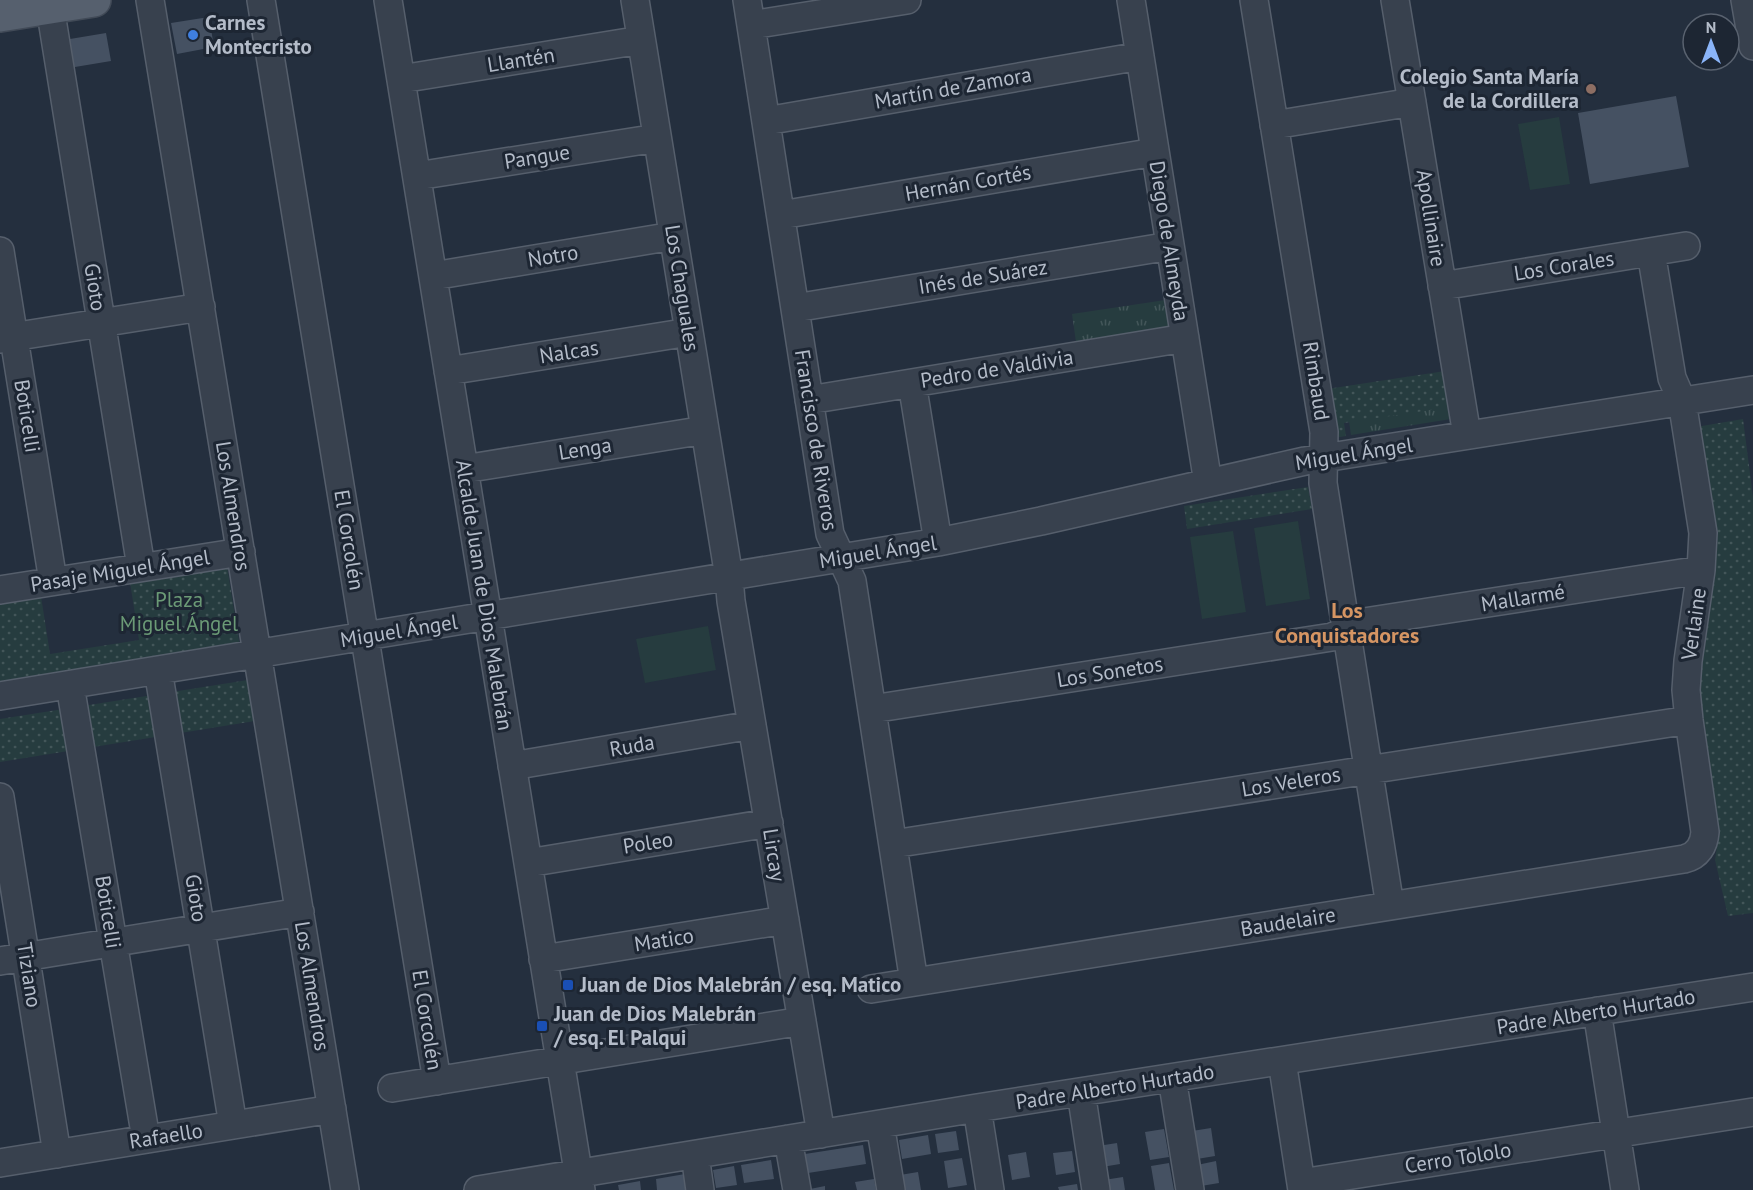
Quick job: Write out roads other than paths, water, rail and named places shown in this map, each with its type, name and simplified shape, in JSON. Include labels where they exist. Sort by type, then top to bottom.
[{"type":"main road","points":[[0,15],[94,0]]},
{"type":"street","name":"Los Almendros","points":[[150,0],[345,1190]]},
{"type":"street","name":"El Corcolén","points":[[261,0],[437,1081]]},
{"type":"street","name":"Alcalde Juan de Dios Malebrán","points":[[388,0],[579,1182]]},
{"type":"street","name":"Los Chaguales","points":[[635,0],[729,577]]},
{"type":"street","points":[[749,12],[907,0]]},
{"type":"street","name":"Diego de Almeyda","points":[[1131,0],[1208,483]]},
{"type":"street","name":"Rimbaud","points":[[1254,0],[1324,432],[1323,483],[1389,906]]},
{"type":"street","name":"Apollinaire","points":[[1395,0],[1467,435]]},
{"type":"street","points":[[1745,0],[1753,46]]},
{"type":"street","name":"Gioto","points":[[50,7],[141,567]]},
{"type":"street","name":"Francisco de Riveros","points":[[749,12],[830,534],[852,581],[914,982]]},
{"type":"street","name":"Llantén","points":[[401,79],[641,40]]},
{"type":"street","name":"Martín de Zamora","points":[[766,121],[1140,56]]},
{"type":"street","points":[[1274,125],[1412,102]]},
{"type":"street","name":"Pangue","points":[[417,176],[657,138]]},
{"type":"street","name":"Hernán Cortés","points":[[781,215],[1155,152]]},
{"type":"street","name":"Notro","points":[[433,276],[673,236]]},
{"type":"street","name":"Inés de Suárez","points":[[795,308],[1170,246]]},
{"type":"street","name":"Los Corales","points":[[1442,286],[1686,246]]},
{"type":"street","name":"Boticelli","points":[[0,251],[7,338],[53,581]]},
{"type":"street","name":"Verlaine","points":[[1651,252],[1672,378],[1682,401],[1703,532],[1701,570],[1686,675],[1689,720],[1705,832],[1701,847]]},
{"type":"street","points":[[7,338],[201,307]]},
{"type":"street","name":"Nalcas","points":[[448,372],[689,332]]},
{"type":"street","name":"Pedro de Valdivia","points":[[809,400],[1185,338]]},
{"type":"street","points":[[912,383],[938,542]]},
{"type":"street","name":"Miguel Ángel","points":[[0,696],[938,542],[1323,458],[1753,390]]},
{"type":"street","name":"Lenga","points":[[464,469],[705,430]]},
{"type":"street","name":"Pasaje Miguel Ángel","points":[[0,590],[241,552]]},
{"type":"street","name":"Mallarmé","points":[[1346,630],[1364,622],[1701,570]]},
{"type":"street","name":"Lircay","points":[[729,577],[731,601],[821,1134]]},
{"type":"street","name":"Los Sonetos","points":[[872,709],[1332,637],[1346,630]]},
{"type":"street","name":"Gioto","points":[[158,670],[233,1125]]},
{"type":"street","name":"Boticelli","points":[[70,685],[146,1139]]},
{"type":"street","name":"Los Veleros","points":[[893,844],[1689,720]]},
{"type":"street","name":"Ruda","points":[[512,766],[752,725]]},
{"type":"street","name":"Tiziano","points":[[0,797],[13,959],[57,1154]]},
{"type":"street","name":"Poleo","points":[[528,863],[769,823]]},
{"type":"street","name":"Baudelaire","points":[[871,989],[1684,859],[1694,855],[1701,847]]},
{"type":"street","points":[[13,959],[300,912]]},
{"type":"street","name":"Matico","points":[[543,959],[785,920]]},
{"type":"street","name":"Padre Alberto Hurtado","points":[[478,1190],[579,1182],[695,1155],[788,1139],[1753,987]]},
{"type":"street","points":[[1597,1011],[1625,1190]]},
{"type":"street","points":[[392,1088],[802,1021]]},
{"type":"street","points":[[1282,1061],[1301,1186]]},
{"type":"street","points":[[1172,1078],[1190,1190]]},
{"type":"street","points":[[1081,1092],[1096,1190]]},
{"type":"street","points":[[977,1108],[990,1190]]},
{"type":"street","name":"Rafaello","points":[[0,1163],[332,1109]]},
{"type":"street","name":"Cerro Tololo","points":[[1301,1186],[1753,1112]]},
{"type":"street","points":[[880,1124],[891,1190]]},
{"type":"street","points":[[788,1139],[797,1190]]},
{"type":"street","points":[[695,1155],[700,1190]]},
{"type":"place","name":"Carnes Montecristo","points":[[193,35]]},
{"type":"place","name":"Colegio Santa María de la Cordillera","points":[[1591,89]]},
{"type":"place","name":"Juan de Dios Malebrán / esq. Matico","points":[[568,985]]},
{"type":"place","name":"Juan de Dios Malebrán / esq. El Palqui","points":[[542,1026]]},
{"type":"district","name":"Los Conquistadores","points":[[1347,622]]},
{"type":"park label","name":"Plaza Miguel Ángel","points":[[179,612]]}]
